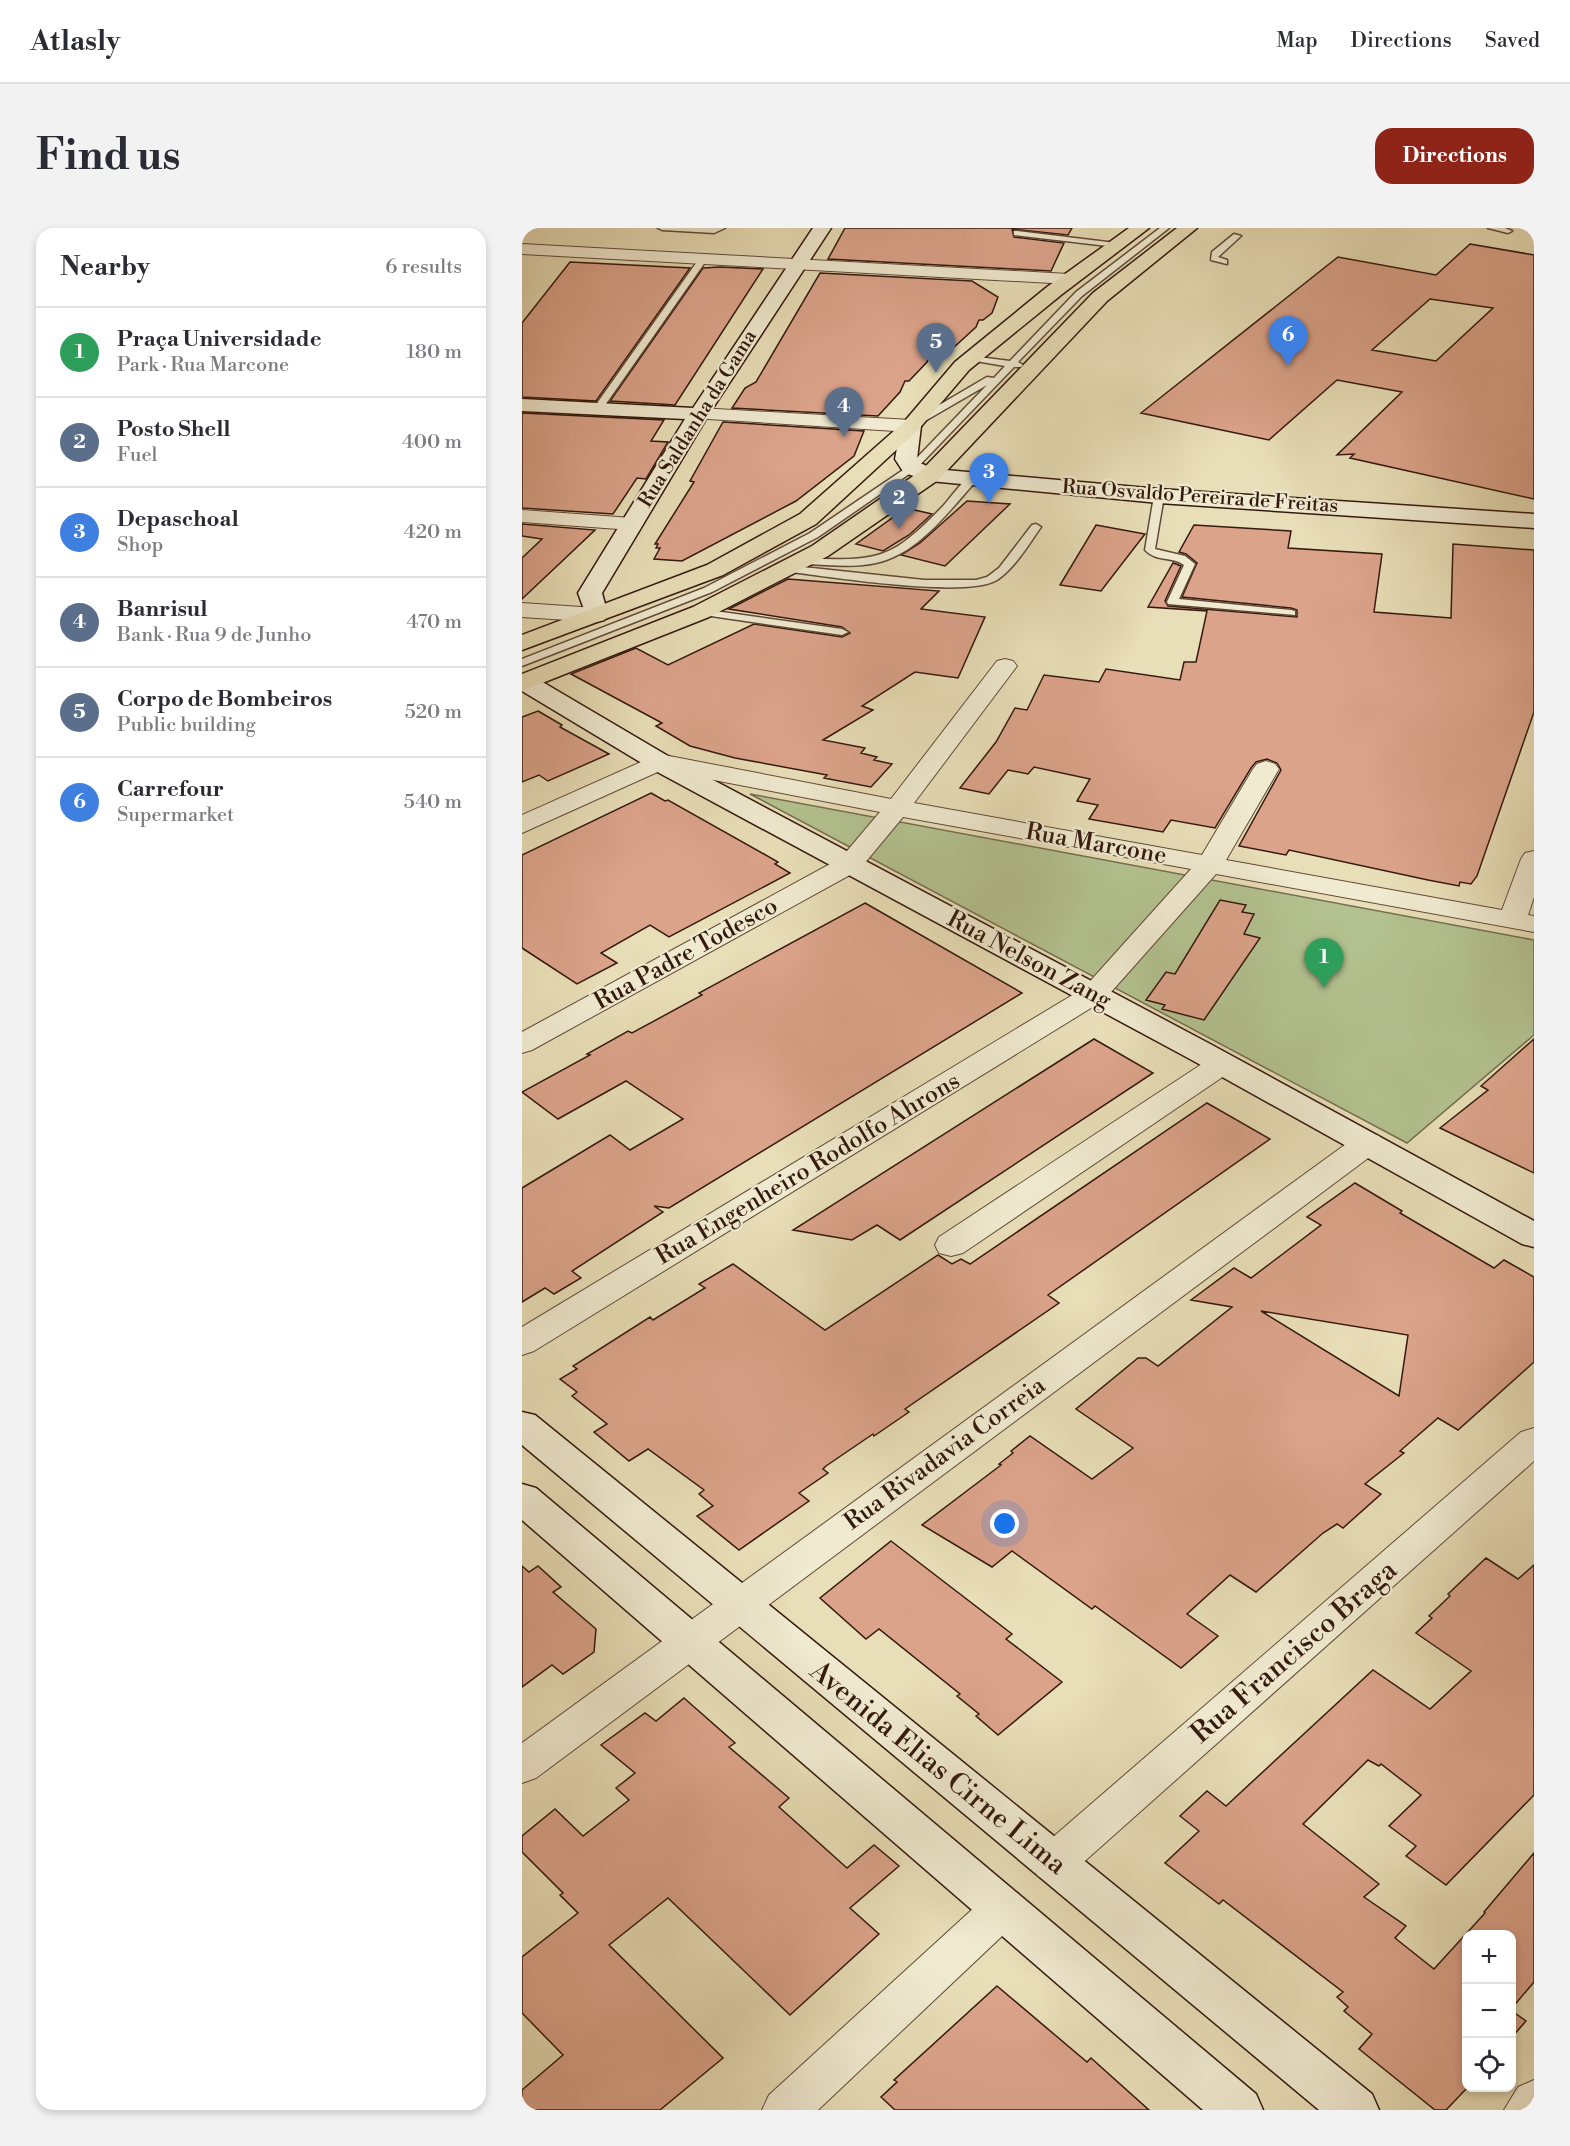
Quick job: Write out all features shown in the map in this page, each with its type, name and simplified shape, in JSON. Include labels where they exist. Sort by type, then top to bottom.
[{"type":"main road","points":[[522,642],[715,570],[808,519],[911,426],[962,366],[1069,279],[1140,228]]},
{"type":"main road","points":[[523,676],[701,612],[820,551],[921,471],[1036,367],[1100,297],[1188,228]]},
{"type":"street","name":"Rua Saldanha da Gama","points":[[596,615],[590,593],[699,414],[822,228]]},
{"type":"street","points":[[522,249],[1069,279]]},
{"type":"street","points":[[522,405],[911,426],[906,459],[921,471]]},
{"type":"street","name":"Rua Osvaldo Pereira de Freitas","points":[[921,471],[973,479],[1160,496],[1534,521]]},
{"type":"street","points":[[522,516],[632,524]]},
{"type":"street","points":[[522,610],[596,615]]},
{"type":"street","points":[[850,864],[897,808],[1005,666]]},
{"type":"street","name":"Rua Nelson Zang","points":[[523,676],[660,762],[1094,994],[1534,1236]]},
{"type":"street","points":[[522,825],[660,762]]},
{"type":"street","name":"Rua Marcone","points":[[660,762],[897,808],[1523,922]]},
{"type":"street","name":"Rua Engenheiro Rodolfo Ahrons","points":[[522,1343],[1094,994],[1210,864],[1266,770]]},
{"type":"street","points":[[1523,922],[1534,859]]},
{"type":"street","name":"Rua Padre Todesco","points":[[522,1044],[850,864]]},
{"type":"street","points":[[951,1245],[1222,1064]]},
{"type":"street","name":"Rua Rivadavia Correia","points":[[522,1766],[1368,1143]]},
{"type":"street","name":"Avenida Elias Cirne Lima","points":[[522,1425],[1355,2110]]},
{"type":"street","name":"Rua Francisco Braga","points":[[1053,1863],[1534,1441]]},
{"type":"street","points":[[522,1498],[1239,2110]]},
{"type":"street","points":[[784,2110],[1003,1908]]},
{"type":"street","points":[[1527,2110],[1534,2102]]},
{"type":"lane","points":[[662,228],[714,231],[721,228]]},
{"type":"lane","points":[[523,676],[708,590],[814,535],[921,471],[1010,366],[1078,294],[1165,228]]},
{"type":"lane","points":[[1492,228],[1509,231]]},
{"type":"lane","points":[[1017,232],[1116,245]]},
{"type":"lane","points":[[1224,262],[1214,258],[1215,254],[1237,236]]},
{"type":"lane","points":[[598,409],[704,258]]},
{"type":"lane","points":[[973,358],[1010,366],[1036,367]]},
{"type":"lane","points":[[911,426],[1010,366]]},
{"type":"lane","points":[[921,471],[1010,366]]},
{"type":"lane","points":[[793,564],[888,557],[926,527],[973,479]]},
{"type":"lane","points":[[1160,496],[1150,550],[1156,555],[1182,558],[1190,564],[1172,602],[1291,613]]},
{"type":"lane","points":[[793,564],[905,581],[973,584],[994,578],[1036,527]]},
{"type":"lane","points":[[701,612],[842,632]]},
{"type":"green space","points":[[750,794],[1534,940],[1534,1035],[1407,1143]]},
{"type":"building","points":[[845,228],[1072,228],[1068,235],[1012,229],[1014,237],[1064,243],[1051,271],[828,259]]},
{"type":"building","points":[[1470,244],[1534,255],[1534,499],[1350,458],[1354,454],[1337,455],[1402,392],[1337,380],[1269,440],[1141,413],[1338,257],[1436,275]],"holes":[[[1430,299],[1493,308],[1436,361],[1372,350]]]},
{"type":"building","points":[[570,262],[690,268],[596,401],[522,397],[522,323]]},
{"type":"building","points":[[703,268],[763,269],[675,405],[610,401]]},
{"type":"building","points":[[820,273],[972,281],[998,297],[992,313],[983,320],[979,320],[976,327],[952,349],[936,348],[934,355],[930,355],[927,362],[909,381],[905,381],[900,392],[878,416],[732,408],[745,388],[756,382]]},
{"type":"building","points":[[522,413],[664,420],[651,441],[668,442],[646,479],[637,478],[613,514],[522,508]]},
{"type":"building","points":[[723,422],[864,431],[854,456],[796,501],[682,561],[654,559],[660,548],[656,548],[658,544],[655,544],[694,482],[690,481]]},
{"type":"building","points":[[967,501],[1010,504],[945,566],[901,555],[920,543]]},
{"type":"building","points":[[906,508],[932,514],[909,535],[883,551],[856,544]]},
{"type":"building","points":[[522,524],[595,530],[522,599],[522,558],[542,539],[522,536]]},
{"type":"building","points":[[1096,525],[1145,534],[1101,591],[1060,585]]},
{"type":"building","points":[[1194,525],[1291,531],[1288,548],[1382,554],[1374,612],[1451,618],[1453,544],[1534,550],[1534,712],[1477,876],[1471,884],[1460,882],[1459,886],[1289,850],[1286,855],[1239,846],[1281,770],[1277,763],[1267,759],[1256,762],[1251,768],[1215,828],[1171,820],[1163,832],[1089,819],[1098,805],[1077,801],[1090,779],[1034,767],[1028,774],[1008,770],[989,794],[960,788],[996,742],[1015,708],[1027,710],[1044,675],[1099,682],[1106,669],[1180,680],[1184,662],[1196,662],[1207,611],[1148,607],[1173,563],[1181,566],[1165,601],[1168,606],[1297,617],[1297,610],[1291,608],[1182,597],[1197,563],[1186,554],[1179,552]]},
{"type":"building","points":[[788,579],[939,591],[921,609],[985,617],[958,678],[915,672],[862,706],[873,710],[823,740],[865,748],[861,753],[877,757],[874,760],[892,764],[871,787],[824,778],[827,775],[735,758],[690,746],[656,726],[662,723],[571,674],[636,648],[668,665],[754,624],[842,637],[850,633],[842,627],[729,609]]},
{"type":"building","points":[[538,711],[562,725],[560,727],[609,754],[548,781],[539,775],[522,782],[522,717]]},
{"type":"building","points":[[651,793],[665,801],[668,800],[778,862],[775,864],[790,873],[669,937],[650,925],[601,953],[617,963],[577,984],[522,948],[522,855]]},
{"type":"building","points":[[1220,900],[1246,905],[1242,912],[1254,914],[1244,934],[1260,938],[1204,1020],[1162,1009],[1165,1005],[1146,1000],[1166,972],[1175,974]]},
{"type":"building","points":[[865,903],[1022,993],[669,1208],[654,1206],[663,1212],[572,1271],[581,1278],[554,1294],[545,1288],[522,1302],[522,1188],[610,1135],[630,1150],[683,1119],[626,1081],[558,1119],[522,1092],[590,1055],[587,1054],[628,1031],[632,1033],[702,995],[699,993]]},
{"type":"building","points":[[1094,1039],[1153,1073],[900,1240],[877,1225],[852,1240],[793,1230]]},
{"type":"building","points":[[1534,1039],[1534,1173],[1440,1128],[1488,1090],[1481,1086]]},
{"type":"building","points":[[1207,1103],[1270,1139],[1048,1295],[1059,1303],[905,1409],[909,1412],[826,1466],[823,1469],[828,1473],[799,1493],[809,1501],[739,1550],[697,1516],[713,1506],[699,1494],[704,1490],[648,1449],[629,1461],[594,1432],[607,1424],[572,1396],[577,1392],[560,1379],[577,1369],[573,1366],[650,1317],[653,1320],[705,1288],[699,1284],[733,1264],[825,1330],[938,1255],[952,1264],[961,1259],[970,1264]]},
{"type":"building","points":[[1355,1183],[1402,1211],[1400,1213],[1494,1268],[1504,1260],[1534,1277],[1534,1362],[1458,1430],[1438,1418],[1400,1451],[1404,1453],[1365,1484],[1381,1494],[1343,1528],[1337,1524],[1323,1533],[1256,1592],[1230,1575],[1187,1614],[1218,1636],[1181,1668],[1095,1606],[1092,1609],[1012,1551],[992,1567],[922,1525],[1001,1465],[999,1464],[1013,1453],[1011,1451],[1030,1436],[1092,1479],[1133,1448],[1076,1409],[1138,1358],[1146,1358],[1158,1366],[1232,1307],[1191,1300],[1234,1268],[1251,1278],[1321,1225],[1307,1217]],"holes":[[[1261,1311],[1408,1335],[1399,1396]]]},
{"type":"building","points":[[891,1541],[1012,1634],[1006,1639],[1062,1682],[998,1735],[976,1716],[979,1714],[957,1696],[960,1694],[879,1629],[866,1639],[820,1598]]},
{"type":"building","points":[[1486,1558],[1518,1579],[1534,1565],[1534,1795],[1446,1885],[1406,1856],[1416,1846],[1389,1826],[1421,1795],[1381,1764],[1379,1766],[1368,1760],[1303,1824],[1379,1884],[1364,1897],[1406,1926],[1395,1938],[1434,1969],[1462,1938],[1463,2092],[1446,2110],[1435,2110],[1359,2049],[1372,2034],[1344,2011],[1348,2007],[1337,1997],[1343,1992],[1223,1900],[1219,1904],[1165,1863],[1199,1831],[1180,1816],[1207,1791],[1226,1806],[1373,1670],[1430,1709],[1471,1671],[1416,1633],[1432,1618],[1429,1616],[1450,1596],[1448,1594]]},
{"type":"building","points":[[522,1566],[529,1572],[538,1566],[561,1587],[553,1592],[596,1629],[594,1652],[563,1674],[552,1665],[522,1687]]},
{"type":"building","points":[[684,1698],[735,1743],[729,1747],[789,1798],[779,1807],[847,1868],[874,1845],[899,1866],[850,1908],[879,1934],[790,2015],[668,1898],[609,1945],[723,2058],[660,2110],[522,2110],[522,2090],[563,2055],[522,2013],[522,1957],[578,1913],[560,1895],[563,1893],[522,1852],[522,1836],[555,1809],[583,1836],[629,1800],[616,1788],[635,1773],[601,1745],[645,1713],[656,1721]]},
{"type":"building","points":[[1534,1853],[1534,1982],[1516,2003],[1516,1930],[1470,1930]]},
{"type":"building","points":[[997,1986],[1087,2062],[1091,2058],[1149,2110],[895,2110],[881,2097],[897,2082],[894,2080]]},
{"type":"building","points":[[1516,2014],[1526,2021],[1516,2032]]},
{"type":"place","name":"Carrefour","points":[[1288,366]]},
{"type":"place","name":"Corpo de Bombeiros","points":[[936,373]]},
{"type":"place","name":"Banrisul","points":[[844,437]]},
{"type":"place","name":"Depaschoal","points":[[989,503]]},
{"type":"place","name":"Posto Shell","points":[[899,529]]},
{"type":"place","name":"Praça Universidade","points":[[1324,988]]}]
